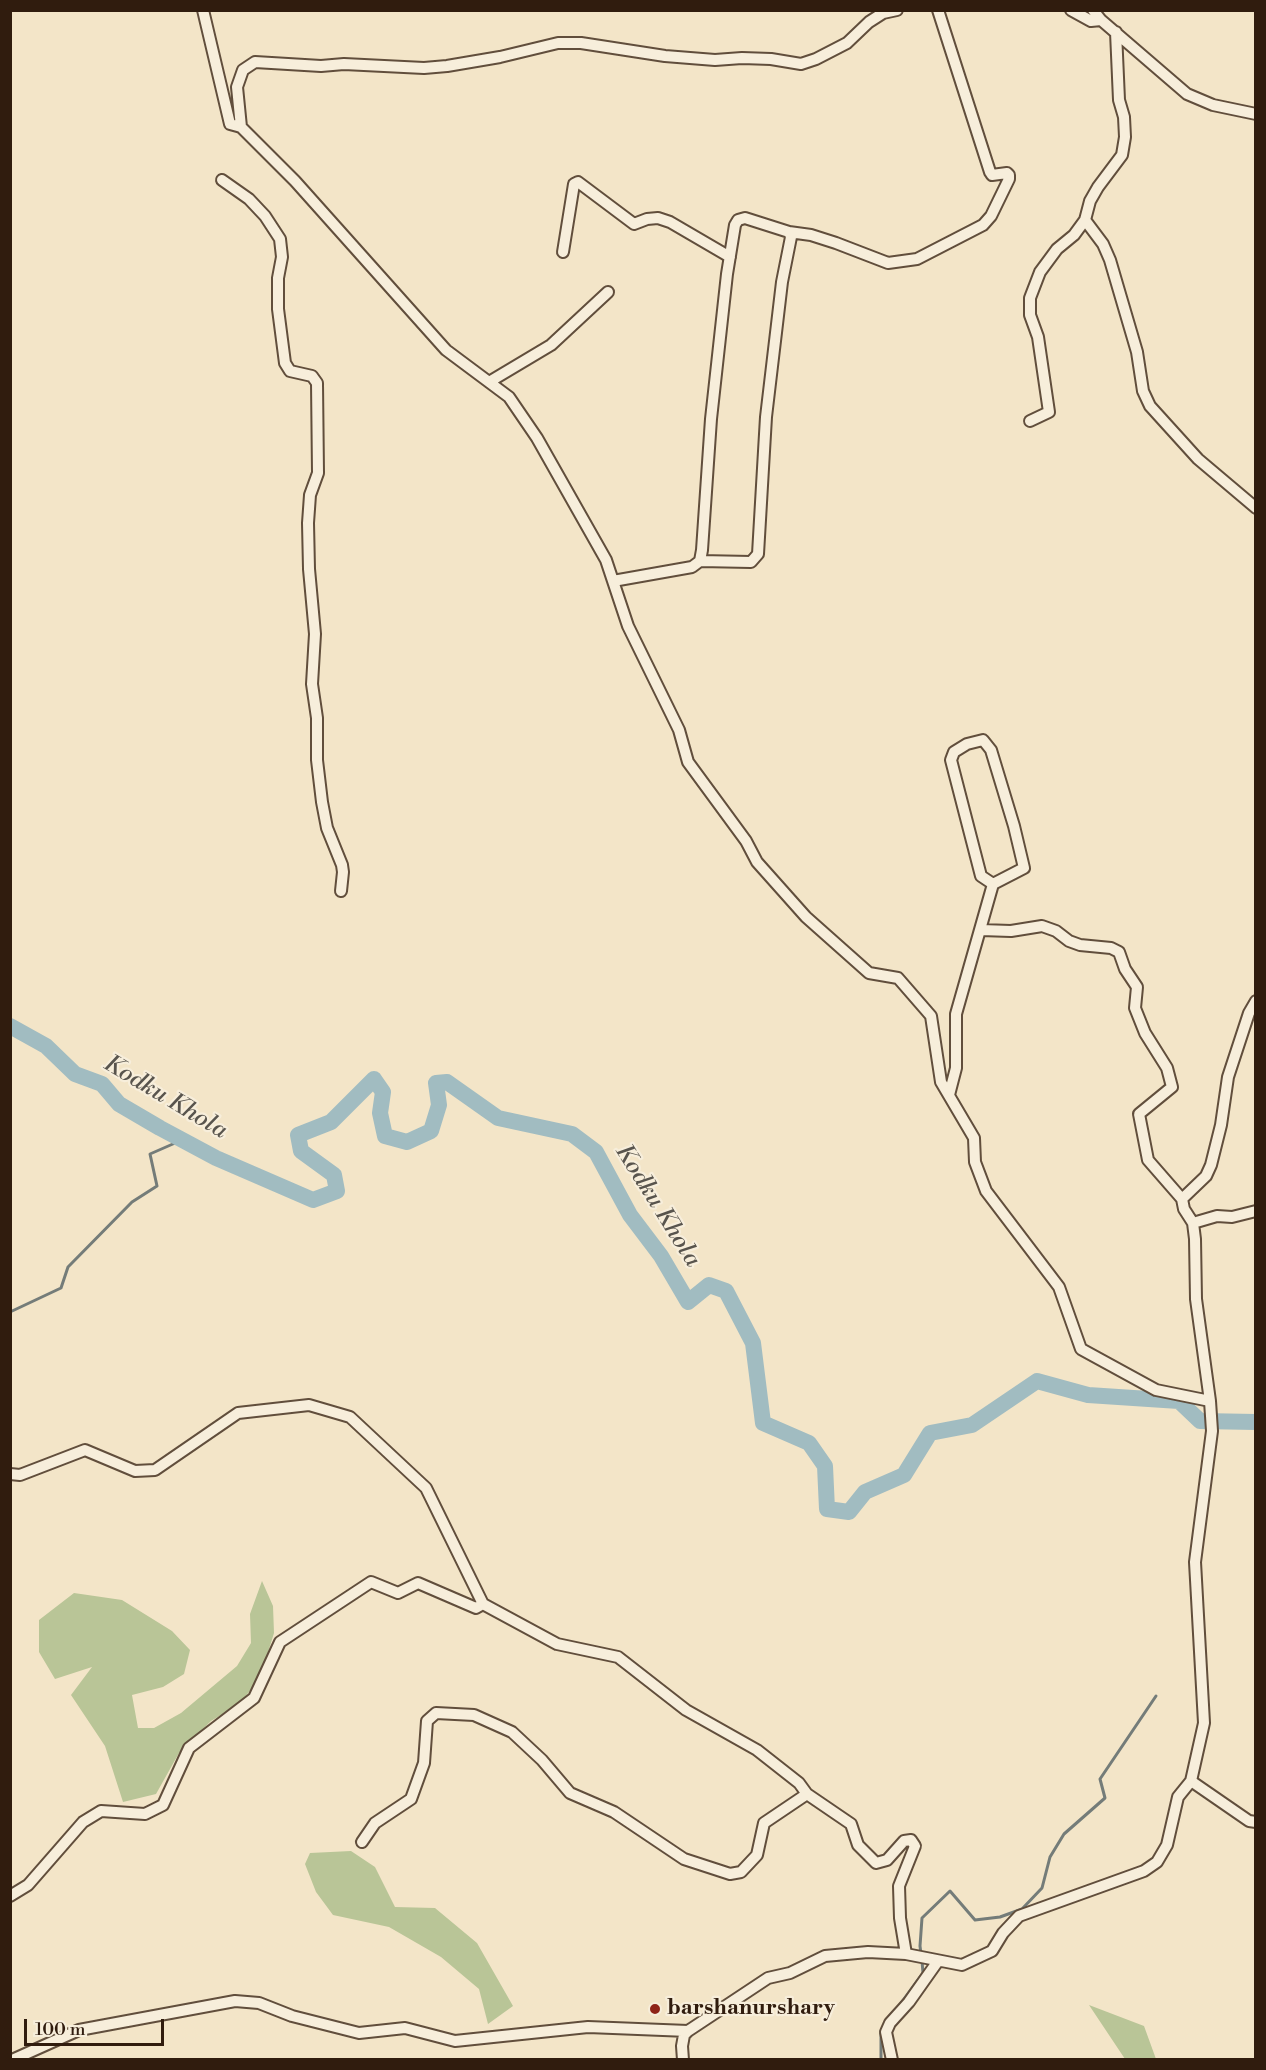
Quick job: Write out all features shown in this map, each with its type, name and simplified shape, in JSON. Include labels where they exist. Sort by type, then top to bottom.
[{"type":"street","points":[[203,10],[230,124],[241,127],[295,181],[446,350],[509,398],[537,438],[606,560],[628,626],[679,730],[688,762],[746,841],[757,862],[806,917],[869,973],[898,978],[931,1016],[941,1082],[974,1138],[975,1162],[986,1191],[1059,1287],[1081,1349],[1156,1390],[1211,1406]]},
{"type":"street","points":[[241,127],[237,87],[243,70],[255,62],[304,66],[344,64],[435,67],[500,57],[558,43],[581,43],[665,56],[715,60],[771,59],[801,64],[834,51],[847,43],[869,22],[883,13],[897,10]]},
{"type":"street","points":[[613,581],[692,567],[699,561],[702,550],[711,419],[730,257],[735,225],[738,220],[745,218],[789,232],[836,243],[888,263],[917,259],[946,246],[982,225],[991,216],[1010,179],[1009,175],[1007,173],[992,175],[990,172],[938,10]]},
{"type":"street","points":[[1071,10],[1091,21],[1101,20]]},
{"type":"street","points":[[1093,10],[1101,20],[1187,94],[1213,105],[1256,114]]},
{"type":"street","points":[[1030,421],[1048,412],[1038,337],[1030,315],[1030,298],[1040,272],[1057,249],[1074,235],[1085,220],[1090,201],[1122,155],[1125,137],[1124,117],[1119,100],[1116,32]]},
{"type":"street","points":[[222,180],[249,199],[265,216],[280,239],[282,257],[278,278],[278,309],[285,363],[290,371],[312,376],[318,383],[318,473],[310,495],[308,523],[309,569],[315,634],[312,684],[317,718],[317,760],[322,802],[333,845],[342,865],[341,891]]},
{"type":"street","points":[[563,252],[574,184],[578,182],[634,224],[658,218],[670,222],[730,257]]},
{"type":"street","points":[[1085,220],[1103,244],[1110,260],[1137,352],[1143,391],[1150,406],[1198,459],[1256,508]]},
{"type":"street","points":[[699,561],[751,562],[758,554],[766,417],[782,282],[791,237],[789,232]]},
{"type":"street","points":[[489,382],[552,345],[608,292]]},
{"type":"street","points":[[949,1095],[956,1068],[956,1014],[993,884],[1024,868],[991,750],[983,740],[966,744],[954,752],[951,760],[981,876],[993,884]]},
{"type":"street","points":[[683,2060],[682,2046],[684,2035],[688,2031],[768,1978],[790,1973],[825,1956],[868,1952],[906,1954],[962,1965],[992,1951],[1003,1933],[1019,1916],[1144,1870],[1157,1862],[1167,1845],[1178,1797],[1191,1781],[1204,1723],[1195,1562],[1212,1431],[1211,1406],[1196,1299],[1196,1239],[1193,1223],[1184,1209],[1182,1199],[1148,1160],[1138,1114],[1172,1087],[1167,1068],[1145,1033],[1135,1008],[1137,987],[1125,969],[1119,952],[1111,948],[1080,945],[1042,926],[1011,931],[981,930]]},
{"type":"street","points":[[1182,1199],[1206,1176],[1221,1125],[1228,1077],[1249,1013],[1256,1001]]},
{"type":"street","points":[[1193,1223],[1217,1215],[1232,1217],[1256,1211]]},
{"type":"street","points":[[10,1474],[20,1475],[85,1450],[135,1472],[155,1470],[238,1413],[309,1405],[350,1417],[426,1488],[483,1604],[557,1644],[618,1657],[686,1710],[757,1750],[799,1783],[807,1794],[851,1824],[858,1845],[876,1863],[887,1860],[904,1841],[911,1840],[915,1846],[899,1886],[900,1918],[906,1954]]},
{"type":"street","points":[[10,1896],[28,1885],[82,1822],[101,1811],[145,1814],[163,1805],[189,1748],[254,1698],[280,1642],[371,1582],[398,1593],[418,1583],[476,1608],[483,1604]]},
{"type":"street","points":[[362,1842],[375,1823],[411,1799],[424,1762],[428,1721],[436,1713],[474,1715],[512,1732],[542,1760],[570,1793],[615,1812],[684,1859],[729,1874],[741,1872],[757,1855],[764,1823],[807,1794]]},
{"type":"street","points":[[1191,1781],[1249,1821],[1256,1822]]},
{"type":"street","points":[[892,2060],[886,2032],[890,2023],[909,2002],[929,1960]]},
{"type":"street","points":[[12,2060],[79,2030],[235,2001],[259,2003],[292,2016],[359,2033],[405,2028],[455,2041],[588,2027],[688,2031]]},
{"type":"green space","points":[[262,1581],[273,1606],[274,1633],[261,1675],[241,1703],[211,1721],[179,1753],[156,1794],[123,1802],[105,1746],[71,1695],[92,1667],[55,1679],[39,1652],[39,1620],[74,1593],[122,1600],[172,1631],[190,1650],[184,1674],[163,1687],[132,1695],[138,1728],[154,1728],[181,1713],[237,1666],[251,1643],[250,1614]]},
{"type":"green space","points":[[351,1851],[375,1867],[395,1907],[435,1908],[477,1943],[513,2006],[488,2024],[479,1989],[441,1957],[389,1927],[333,1915],[316,1892],[305,1864],[310,1853]]},
{"type":"green space","points":[[1089,2005],[1144,2026],[1156,2059],[1125,2059]]},
{"type":"waterway","name":"Kodku Khola","points":[[10,1026],[46,1046],[75,1074],[102,1084],[119,1104],[160,1128],[216,1158],[313,1200],[337,1191],[334,1175],[301,1151],[298,1135],[331,1122],[374,1079],[383,1092],[380,1113],[385,1136],[407,1142],[431,1131],[439,1105],[436,1083],[447,1082],[498,1118],[572,1134],[596,1152],[630,1215],[661,1256],[688,1302],[709,1285],[726,1291],[753,1343],[763,1423],[809,1443],[825,1466],[827,1509],[849,1512],[865,1492],[904,1475],[930,1433],[972,1425],[1037,1381],[1088,1395],[1179,1401],[1200,1421],[1256,1422]]},
{"type":"waterway","points":[[10,1312],[61,1288],[68,1267],[132,1202],[157,1186],[150,1154],[182,1140]]},
{"type":"waterway","points":[[921,1954],[922,1918],[950,1891],[975,1920],[1000,1917],[1022,1909],[1042,1888],[1050,1857],[1064,1834],[1105,1798],[1100,1779],[1156,1696]]},
{"type":"waterway","points":[[899,2006],[923,1973],[922,1961]]},
{"type":"waterway","points":[[881,2031],[881,2060]]},
{"type":"place","name":"barshanurshary","points":[[655,2009]]}]
